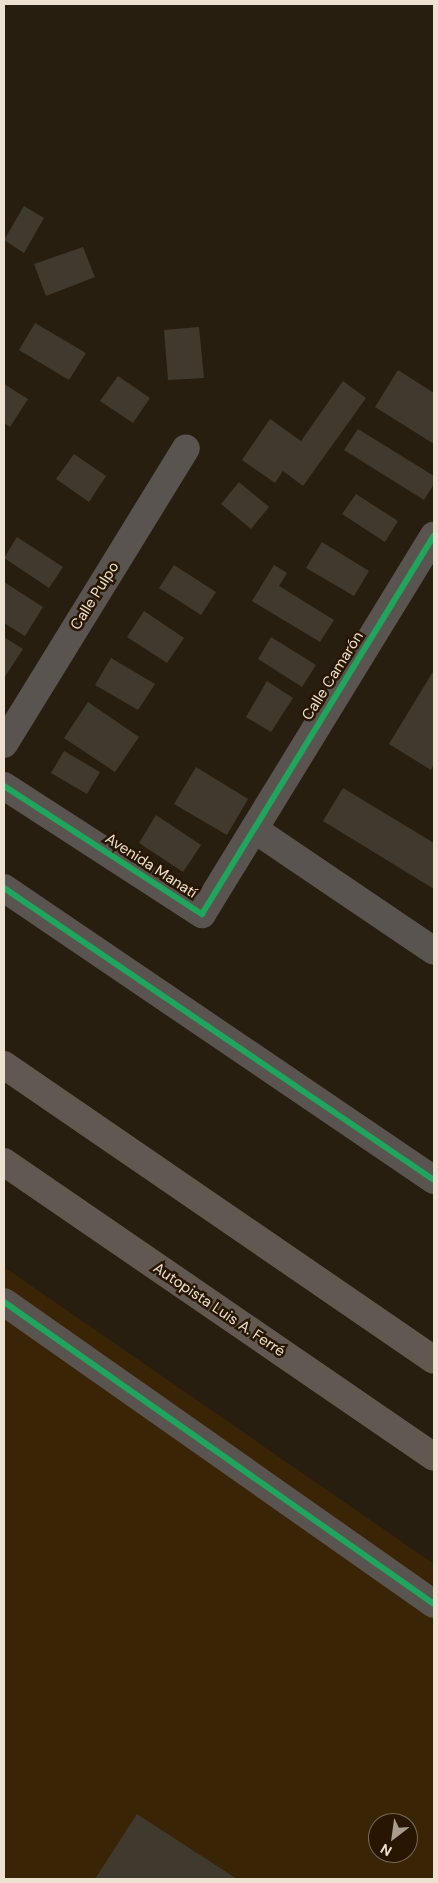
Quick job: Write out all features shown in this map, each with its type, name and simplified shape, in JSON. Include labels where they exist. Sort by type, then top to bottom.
[{"type":"highway","points":[[4,1065],[434,1360]]},
{"type":"highway","name":"Autopista Luis A. Ferré","points":[[4,1162],[434,1457]]},
{"type":"street","name":"Calle Pulpo","points":[[4,744],[186,448]]},
{"type":"street","name":"Calle Camarón","points":[[254,829],[434,536]]},
{"type":"street","name":"Avenida Manatí","points":[[4,786],[202,914],[254,829]]},
{"type":"street","points":[[254,829],[434,951]]},
{"type":"street","points":[[4,888],[434,1180]]},
{"type":"street","points":[[4,1302],[434,1604]]},
{"type":"shaded area","points":[[4,1267],[434,1564],[434,1879],[4,1879]]},
{"type":"building","points":[[24,206],[44,218],[24,253],[4,240]]},
{"type":"building","points":[[83,247],[95,277],[46,296],[34,264]]},
{"type":"building","points":[[35,323],[86,353],[69,380],[19,350]]},
{"type":"building","points":[[199,327],[204,378],[168,380],[164,330]]},
{"type":"building","points":[[398,370],[434,393],[434,444],[375,407]]},
{"type":"building","points":[[118,376],[150,398],[133,423],[100,401]]},
{"type":"building","points":[[343,381],[366,398],[303,486],[283,471],[275,483],[242,460],[270,419],[301,441]]},
{"type":"building","points":[[4,384],[28,399],[10,427],[4,423]]},
{"type":"building","points":[[358,429],[434,476],[434,484],[424,500],[344,450]]},
{"type":"building","points":[[74,454],[106,476],[89,502],[56,479]]},
{"type":"building","points":[[239,482],[269,507],[251,529],[221,504]]},
{"type":"building","points":[[356,494],[398,521],[385,542],[342,514]]},
{"type":"building","points":[[17,537],[63,567],[49,588],[4,558]]},
{"type":"building","points":[[322,542],[369,571],[354,596],[306,568]]},
{"type":"building","points":[[174,565],[216,592],[201,615],[159,588]]},
{"type":"building","points":[[274,565],[287,573],[279,586],[334,620],[320,642],[252,601]]},
{"type":"building","points":[[4,582],[43,607],[25,636],[4,623]]},
{"type":"building","points":[[144,611],[184,638],[167,663],[127,637]]},
{"type":"building","points":[[4,637],[23,649],[4,678]]},
{"type":"building","points":[[271,637],[316,665],[302,687],[258,659]]},
{"type":"building","points":[[111,658],[155,684],[138,710],[95,685]]},
{"type":"building","points":[[434,670],[434,764],[431,770],[389,744]]},
{"type":"building","points":[[267,681],[293,698],[271,732],[246,717]]},
{"type":"building","points":[[88,702],[139,737],[115,772],[64,738]]},
{"type":"building","points":[[64,751],[100,772],[87,794],[51,773]]},
{"type":"building","points":[[196,767],[248,799],[227,835],[174,804]]},
{"type":"building","points":[[343,788],[434,843],[434,889],[323,821]]},
{"type":"building","points":[[156,815],[201,845],[183,872],[139,843]]},
{"type":"building","points":[[137,1814],[237,1879],[95,1879]]},
{"type":"cycle path","points":[[4,786],[202,914],[434,536]]},
{"type":"cycle path","points":[[4,888],[434,1180]]},
{"type":"cycle path","points":[[4,1302],[434,1604]]}]
